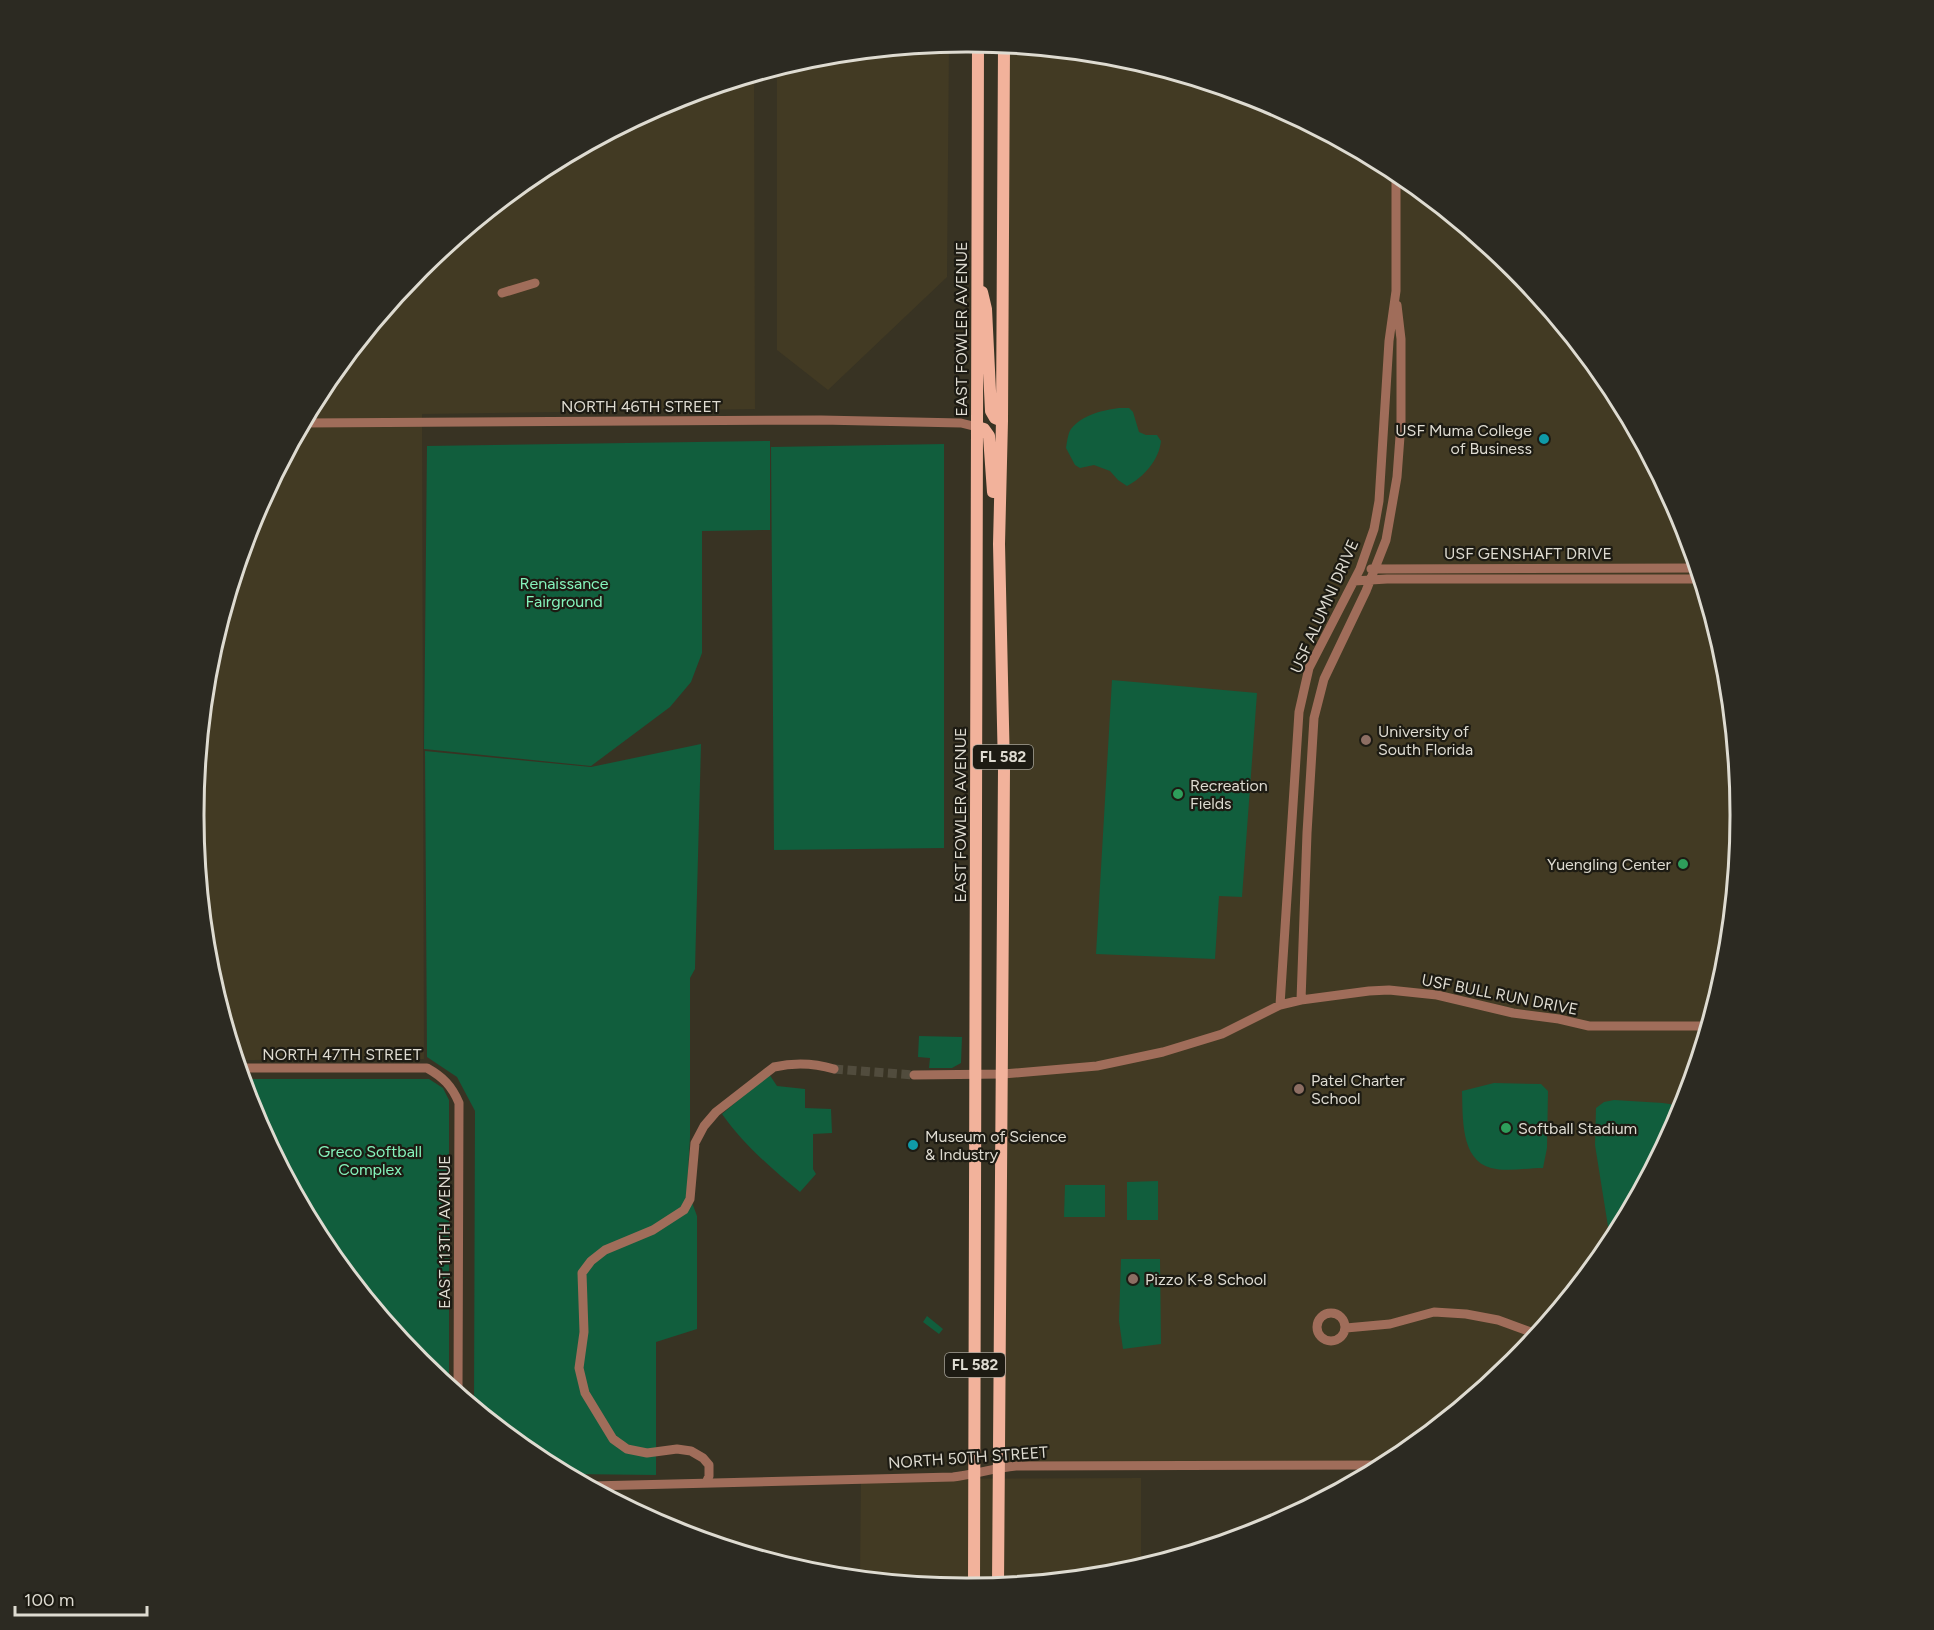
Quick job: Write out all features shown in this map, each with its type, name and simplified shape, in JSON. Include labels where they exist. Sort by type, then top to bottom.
[{"type":"main road","name":"EAST FOWLER AVENUE","points":[[976,1578],[978,52]]},
{"type":"main road","name":"FL 582","points":[[998,1577],[1004,769],[999,544],[1004,53]]},
{"type":"main road","points":[[978,282],[986,309],[991,412],[995,418],[1002,421]]},
{"type":"main road","points":[[977,427],[984,429],[989,436],[994,524],[999,544]]},
{"type":"street","name":"USF ALUMNI DRIVE","points":[[1301,1000],[1314,718],[1324,679],[1376,569],[1386,540],[1394,501],[1401,423],[1401,339],[1396,291],[1396,185]]},
{"type":"street","points":[[502,293],[535,283]]},
{"type":"street","name":"USF ALUMNI DRIVE","points":[[1280,1005],[1299,712],[1310,668],[1360,569],[1374,529],[1379,501],[1389,341],[1396,291]]},
{"type":"street","name":"NORTH 46TH STREET","points":[[314,423],[821,420],[961,423],[977,427]]},
{"type":"street","name":"USF GENSHAFT DRIVE","points":[[1360,569],[1688,568]]},
{"type":"street","name":"USF GENSHAFT DRIVE","points":[[1354,581],[1371,579],[1692,579]]},
{"type":"street","name":"USF BULL RUN DRIVE","points":[[914,1075],[1003,1074],[1097,1066],[1163,1052],[1222,1034],[1280,1005],[1369,991],[1389,990],[1450,997],[1513,1013],[1559,1019],[1589,1026],[1700,1026]]},
{"type":"street","points":[[706,1483],[709,1476],[709,1465],[703,1458],[691,1451],[677,1449],[646,1453],[627,1449],[613,1439],[585,1393],[579,1368],[584,1332],[582,1273],[591,1261],[605,1250],[653,1230],[684,1210],[690,1199],[695,1143],[704,1126],[716,1112],[774,1067],[786,1064],[817,1064],[834,1070]]},
{"type":"street","name":"NORTH 47TH STREET","points":[[248,1068],[427,1068],[441,1076]]},
{"type":"street","name":"EAST 113TH AVENUE","points":[[441,1076],[454,1090],[459,1103],[458,1382]]},
{"type":"street","points":[[1346,1328],[1390,1324],[1434,1312],[1466,1314],[1498,1320],[1528,1331]]},
{"type":"street","name":"NORTH 50TH STREET","points":[[605,1486],[953,1476],[975,1474],[998,1468],[1364,1465]]},
{"type":"shaded area","points":[[949,53],[947,277],[828,390],[777,350],[777,76],[867,59]]},
{"type":"shaded area","name":"University of South Florida","points":[[1002,53],[1067,59],[1116,67],[1164,78],[1259,111],[1304,131],[1391,181],[1470,242],[1506,276],[1540,312],[1601,391],[1651,478],[1671,523],[1704,618],[1715,666],[1723,715],[1730,815],[1723,915],[1704,1012],[1689,1060],[1651,1152],[1601,1239],[1572,1279],[1540,1318],[1470,1388],[1431,1420],[1361,1467],[998,1468]]},
{"type":"shaded area","points":[[754,83],[755,409],[422,414],[424,1059],[245,1060],[230,1012],[219,964],[211,915],[204,815],[211,715],[219,666],[230,618],[245,570],[283,478],[333,391],[394,312],[428,276],[503,210],[543,181],[586,155],[630,131],[675,111]]},
{"type":"shaded area","points":[[1141,1478],[1141,1557],[1067,1571],[1017,1576],[967,1578],[860,1570],[861,1479]]},
{"type":"green space","points":[[1129,408],[1133,412],[1139,432],[1146,435],[1157,435],[1161,441],[1160,448],[1150,467],[1127,486],[1110,471],[1094,465],[1080,468],[1075,465],[1066,448],[1070,431],[1081,420],[1100,412]]},
{"type":"green space","name":"Renaissance Fairground","points":[[770,441],[770,530],[702,531],[702,653],[691,682],[670,707],[591,766],[424,749],[427,446]]},
{"type":"green space","points":[[944,444],[944,848],[774,850],[771,447]]},
{"type":"green space","name":"Recreation Fields","points":[[1112,680],[1257,693],[1242,897],[1219,896],[1215,959],[1096,954]]},
{"type":"green space","points":[[701,744],[695,969],[690,978],[690,1137],[687,1189],[697,1216],[697,1329],[656,1342],[656,1475],[585,1474],[543,1449],[474,1396],[475,1111],[457,1077],[427,1057],[425,751],[591,767]]},
{"type":"green space","points":[[919,1036],[962,1037],[961,1063],[952,1068],[929,1068],[930,1058],[918,1057]]},
{"type":"green space","points":[[769,1074],[777,1086],[805,1089],[805,1108],[831,1109],[832,1133],[813,1134],[813,1169],[816,1174],[800,1192],[749,1146],[722,1114]]},
{"type":"green space","name":"Greco Softball Complex","points":[[252,1079],[429,1079],[443,1088],[449,1100],[449,1374],[394,1318],[333,1239],[283,1152]]},
{"type":"green space","name":"Softball Stadium","points":[[1494,1083],[1541,1084],[1548,1091],[1547,1148],[1543,1168],[1510,1170],[1491,1168],[1481,1163],[1468,1147],[1463,1124],[1462,1091]]},
{"type":"green space","points":[[1614,1100],[1672,1104],[1651,1152],[1608,1227],[1595,1145],[1596,1108],[1604,1102]]},
{"type":"green space","points":[[1158,1181],[1158,1220],[1127,1220],[1127,1182]]},
{"type":"green space","points":[[1065,1185],[1105,1185],[1105,1217],[1064,1217]]},
{"type":"green space","points":[[1121,1259],[1160,1259],[1161,1344],[1123,1349],[1119,1321]]},
{"type":"green space","points":[[927,1316],[943,1329],[939,1334],[923,1322]]},
{"type":"tunnel","points":[[834,1069],[914,1075]]},
{"type":"place","name":"USF Muma College of Business","points":[[1544,439]]},
{"type":"place","name":"University of South Florida","points":[[1366,740]]},
{"type":"place","name":"Recreation Fields","points":[[1178,794]]},
{"type":"place","name":"Yuengling Center","points":[[1683,864]]},
{"type":"place","name":"Patel Charter School","points":[[1299,1089]]},
{"type":"place","name":"Softball Stadium","points":[[1506,1128]]},
{"type":"place","name":"Museum of Science & Industry","points":[[913,1145]]},
{"type":"place","name":"Pizzo K-8 School","points":[[1133,1279]]}]
